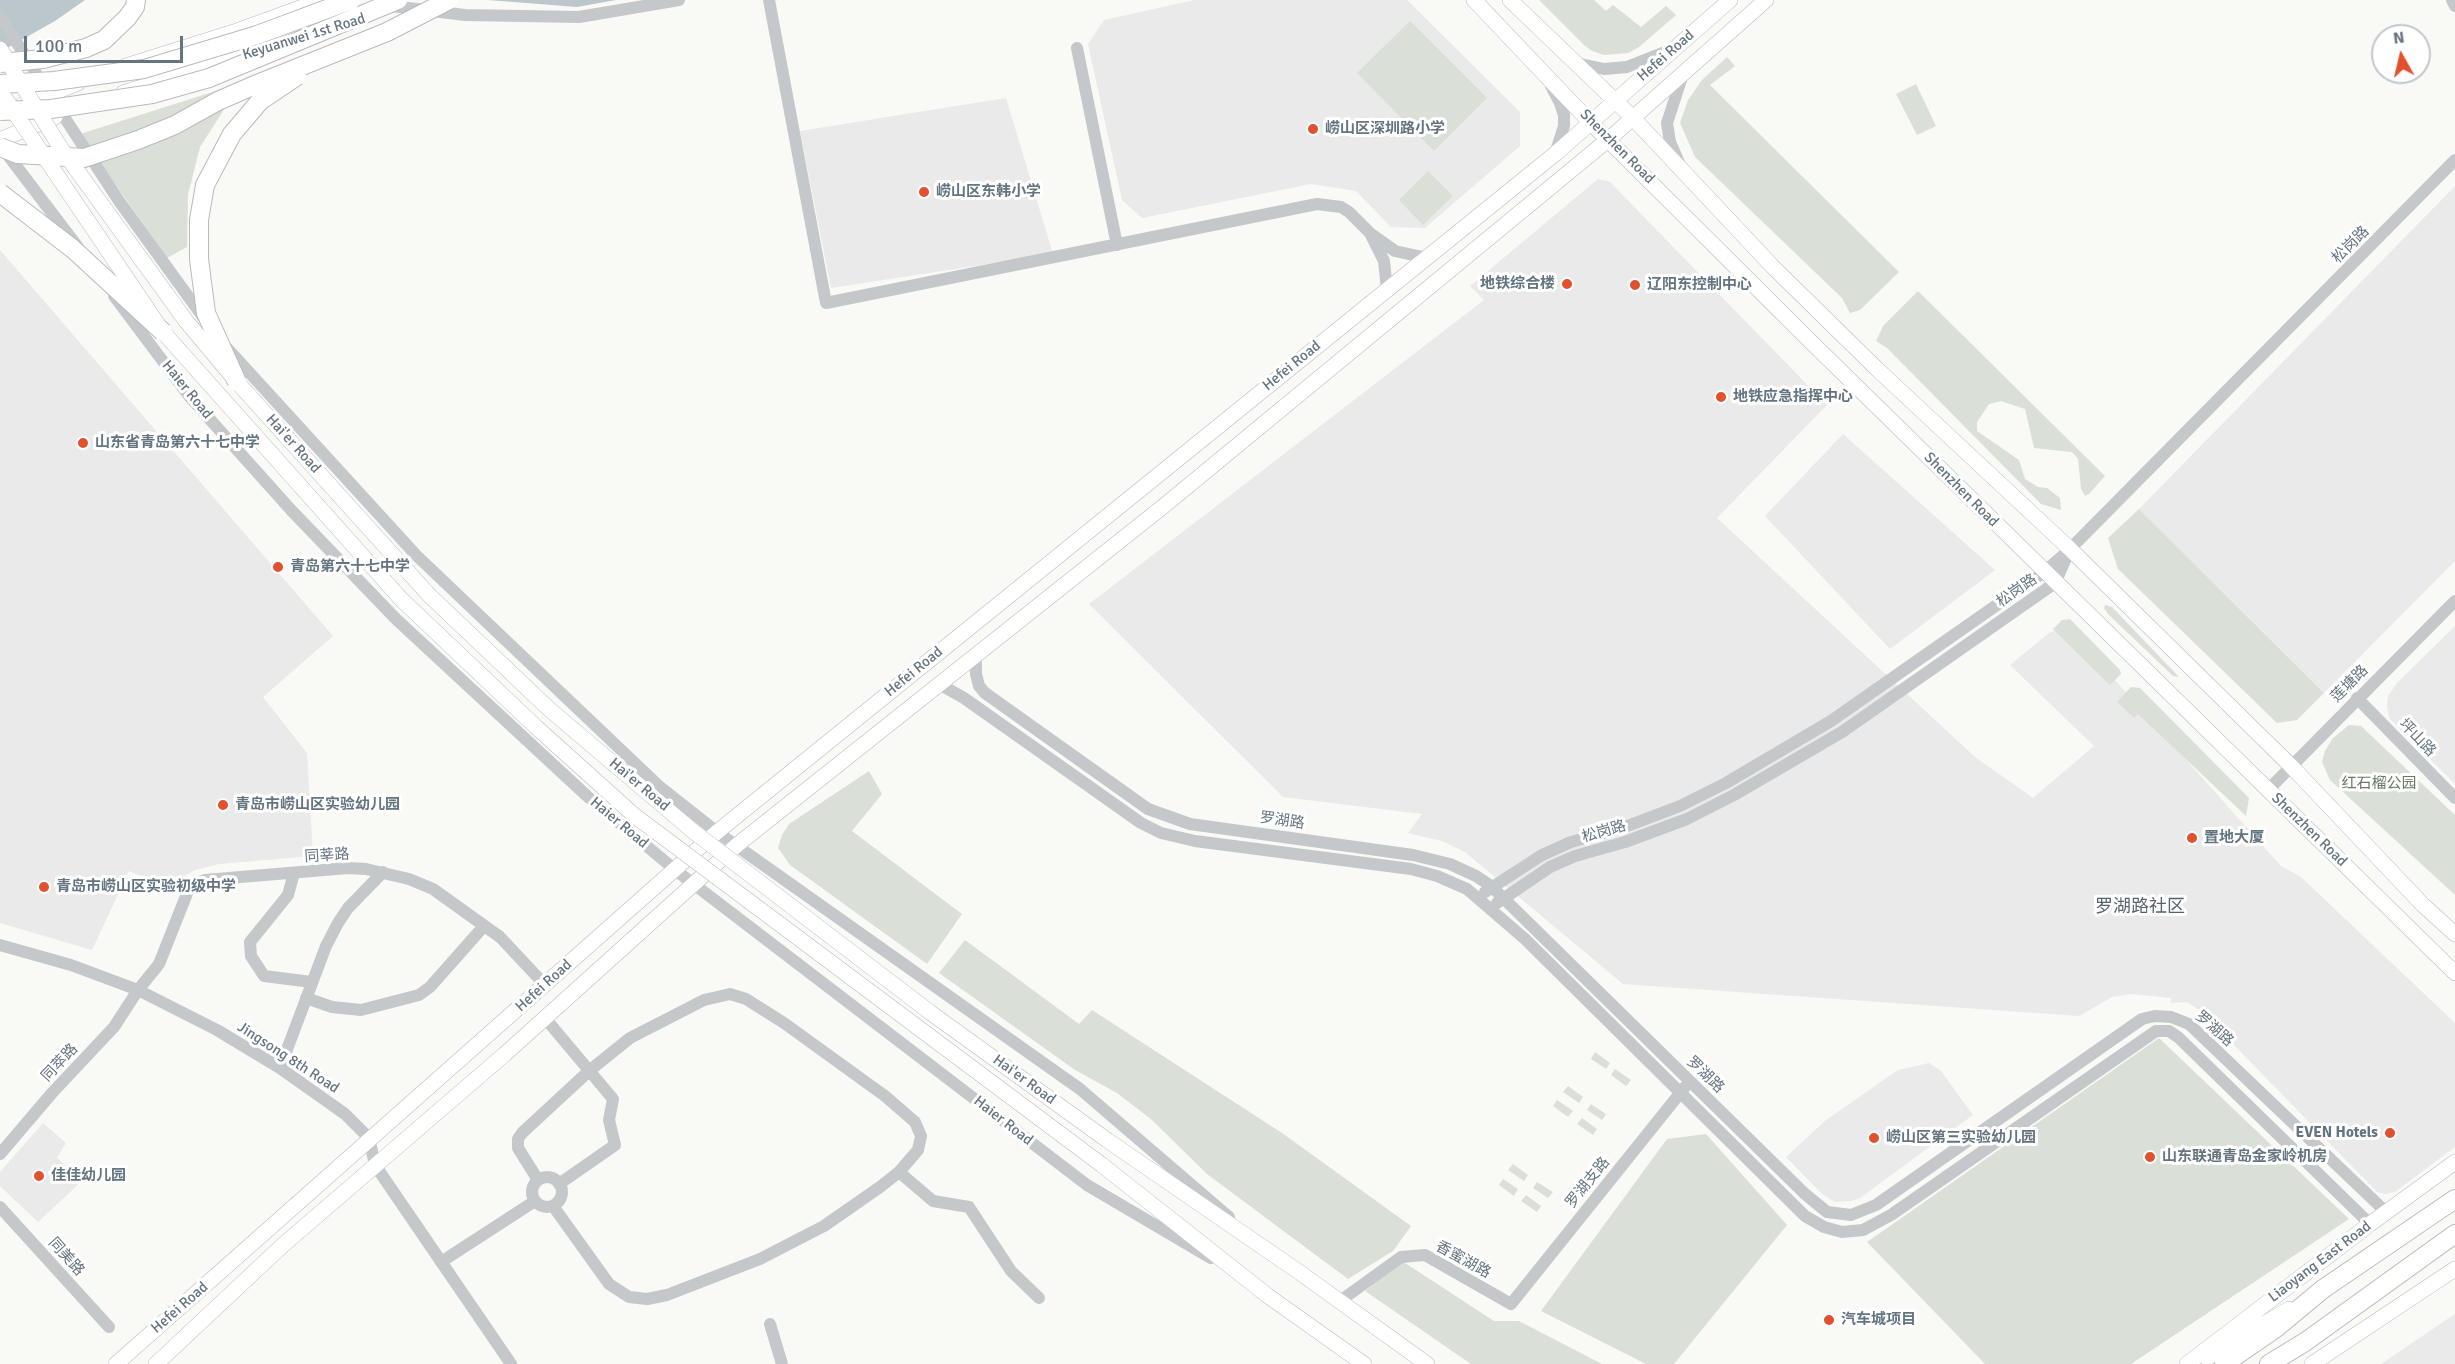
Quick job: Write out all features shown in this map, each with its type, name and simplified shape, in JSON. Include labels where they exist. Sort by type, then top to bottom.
[{"type":"highway","points":[[0,63],[43,59],[86,48],[104,40],[127,18],[135,7],[136,0]]},
{"type":"highway","points":[[0,84],[54,81],[144,69],[257,34],[351,0]]},
{"type":"highway","points":[[0,144],[18,154],[84,158],[157,133],[227,96],[387,32],[450,0]]},
{"type":"highway","points":[[0,113],[51,110],[141,96],[209,78],[395,3]]},
{"type":"highway","points":[[237,382],[204,305],[199,220],[205,185],[232,134],[260,100],[332,55]]},
{"type":"highway","points":[[0,193],[73,249],[163,332]]},
{"type":"highway","name":"Liaoyang East Road","points":[[2224,1364],[2277,1328],[2323,1289],[2455,1199]]},
{"type":"highway","points":[[2269,1364],[2305,1342],[2455,1234]]},
{"type":"main road","name":"Keyuanwei 1st Road","points":[[0,113],[49,93],[322,0]]},
{"type":"main road","name":"Keyuanwei 1st Road","points":[[0,144],[62,114],[168,77],[331,31],[407,0]]},
{"type":"main road","name":"Shenzhen Road","points":[[1474,0],[1591,123],[2049,577],[2455,973]]},
{"type":"main road","name":"Shenzhen Road","points":[[1510,0],[1632,117],[1773,267],[1877,369],[2070,549],[2291,766],[2423,905],[2455,934]]},
{"type":"main road","name":"Hefei Road","points":[[116,1364],[717,832],[1555,154],[1730,0]]},
{"type":"main road","name":"Hefei Road","points":[[156,1364],[284,1245],[545,1018],[737,845],[1174,497],[1608,139],[1766,0]]},
{"type":"main road","name":"Hai'er Road","points":[[0,49],[67,157],[186,321],[237,382],[429,595],[549,709],[694,832],[931,1013],[1107,1140],[1393,1338],[1427,1364]]},
{"type":"main road","name":"Hai'er Road","points":[[0,91],[163,332],[401,599],[536,727],[635,816],[1102,1165],[1248,1280]]},
{"type":"main road","name":"Liaoyang East Road","points":[[2187,1364],[2455,1162]]},
{"type":"main road","points":[[2312,1364],[2455,1269]]},
{"type":"main road","name":"Haier Road","points":[[1248,1280],[1364,1364]]},
{"type":"main road","points":[[2198,1364],[2323,1289]]},
{"type":"main road","points":[[1393,1338],[1438,1364]]},
{"type":"main road","points":[[2281,1364],[2305,1342]]},
{"type":"street","points":[[395,3],[465,15],[579,17],[679,0]]},
{"type":"street","points":[[769,0],[826,303],[1317,204],[1341,207],[1371,234],[1395,251],[1427,258]]},
{"type":"street","points":[[2452,0],[2455,6]]},
{"type":"street","points":[[0,16],[126,210],[223,343],[416,555],[660,787],[717,832],[1080,1089],[1275,1257]]},
{"type":"street","points":[[1077,48],[1117,245]]},
{"type":"street","points":[[1575,63],[1604,69],[1627,68],[1674,48]]},
{"type":"street","points":[[1540,67],[1560,103],[1564,116],[1561,138],[1555,154]]},
{"type":"street","points":[[1682,169],[1670,142],[1667,123],[1684,73]]},
{"type":"street","name":"Haier Road","points":[[0,144],[189,396],[291,510],[396,619],[587,796],[674,869],[1087,1185],[1248,1280]]},
{"type":"street","name":"松岗路","points":[[1492,908],[1502,898],[1550,867],[1688,819],[1842,732],[2049,577],[2070,549],[2455,160]]},
{"type":"street","points":[[1371,234],[1384,261],[1387,290]]},
{"type":"street","name":"松岗路","points":[[1480,898],[1491,886],[1542,855],[1570,842],[1622,828],[1680,806],[1726,783],[1831,721],[2049,577]]},
{"type":"street","name":"莲塘路","points":[[2268,790],[2455,601]]},
{"type":"street","name":"罗湖路","points":[[976,654],[977,680],[985,693],[1148,809],[1190,824],[1413,855],[1450,864],[1491,886],[1805,1194],[1827,1212],[1851,1215],[1876,1204],[2142,1019],[2155,1016],[2171,1017],[2189,1024],[2386,1212]]},
{"type":"street","points":[[939,684],[964,698],[1140,823],[1161,833],[1195,841],[1411,868],[1467,889],[1492,908],[1525,939],[1805,1216],[1824,1227],[1842,1232],[1863,1230],[1891,1215],[2156,1031],[2169,1031],[2178,1037],[2370,1224]]},
{"type":"street","name":"坪山路","points":[[2357,698],[2455,798]]},
{"type":"street","name":"同莘路","points":[[138,990],[159,964],[190,888],[205,880],[348,868],[383,872],[433,889],[500,938],[545,985]]},
{"type":"street","points":[[280,1068],[326,946],[338,923],[348,908],[383,872]]},
{"type":"street","points":[[294,873],[288,896],[250,942],[250,956],[264,976],[312,982]]},
{"type":"street","points":[[306,998],[332,1007],[362,1010],[419,996],[430,987],[484,926]]},
{"type":"street","name":"Jingsong 8th Road","points":[[0,945],[71,965],[138,990],[218,1030],[280,1068],[345,1114],[369,1138]]},
{"type":"street","name":"同萃路","points":[[0,1154],[52,1093],[114,1027],[138,990]]},
{"type":"street","points":[[538,1180],[518,1148],[518,1139],[522,1133],[589,1071],[630,1038],[670,1016],[723,994],[736,994],[784,1023],[885,1096],[915,1122],[920,1130],[921,1142],[911,1160],[880,1187],[824,1226],[760,1259],[667,1295],[647,1299],[629,1297],[609,1284],[553,1206]]},
{"type":"street","points":[[545,1018],[613,1099],[609,1120],[615,1145],[559,1184]]},
{"type":"street","name":"罗湖支路","points":[[1511,1304],[1690,1081]]},
{"type":"street","points":[[369,1138],[375,1165],[511,1364]]},
{"type":"street","points":[[899,1172],[933,1201],[969,1207],[1011,1271],[1040,1298]]},
{"type":"street","points":[[547,1177],[559,1184],[561,1194],[553,1206],[543,1206],[535,1201],[532,1187],[538,1180],[547,1177]]},
{"type":"street","points":[[441,1262],[535,1201]]},
{"type":"street","name":"同美路","points":[[0,1207],[110,1328]]},
{"type":"street","name":"香蜜湖路","points":[[1340,1301],[1401,1257],[1425,1255],[1511,1304]]},
{"type":"street","points":[[770,1324],[782,1364]]},
{"type":"shaded area","points":[[0,0],[85,0],[55,21],[0,52]]},
{"type":"shaded area","points":[[488,0],[616,0],[577,7]]},
{"type":"shaded area","name":"崂山区深圳路小学","points":[[1195,0],[1407,0],[1520,112],[1520,146],[1425,228],[1391,227],[1356,191],[1311,184],[1142,218],[1122,200],[1088,44],[1104,20]]},
{"type":"shaded area","name":"崂山区东韩小学","points":[[1006,98],[1053,254],[831,288],[800,131]]},
{"type":"shaded area","points":[[1598,179],[1610,182],[1827,405],[1717,518],[1975,757],[2033,798],[2094,746],[2010,665],[2049,633],[2060,629],[2073,633],[2281,866],[2301,877],[2455,1023],[2455,1147],[2395,1192],[2385,1194],[2377,1192],[2201,1011],[2187,1002],[2171,1003],[2171,998],[2132,994],[2112,997],[2079,1016],[1623,984],[1465,852],[1442,841],[1408,833],[1422,814],[1283,797],[1089,604],[1484,300],[1470,286]]},
{"type":"shaded area","points":[[2455,186],[2455,561],[2324,693],[2139,509]]},
{"type":"shaded area","name":"山东省青岛第六十七中学","points":[[0,250],[333,636],[263,697],[307,753],[313,856],[219,864],[195,870],[184,876],[172,889],[129,871],[92,950],[0,923]]},
{"type":"shaded area","points":[[1843,434],[1995,570],[1890,649],[1765,516]]},
{"type":"shaded area","points":[[2455,626],[2455,784],[2390,719],[2387,707],[2388,696],[2397,683]]},
{"type":"shaded area","name":"崂山区第三实验幼儿园","points":[[1929,1063],[1941,1071],[1973,1115],[1860,1198],[1835,1202],[1822,1194],[1786,1157],[1826,1120],[1898,1070]]},
{"type":"shaded area","name":"佳佳幼儿园","points":[[43,1123],[66,1143],[57,1158],[83,1180],[38,1222],[0,1186],[0,1172]]},
{"type":"shaded area","points":[[2455,1314],[2455,1364],[2381,1364]]},
{"type":"green space","points":[[1539,0],[1594,0],[1606,11],[1613,5],[1641,27],[1666,6],[1676,15],[1639,47],[1628,53],[1604,55],[1584,45]]},
{"type":"green space","points":[[1410,21],[1487,98],[1434,151],[1357,73]]},
{"type":"green space","points":[[1727,57],[1735,66],[1710,85],[1899,272],[1860,310],[1850,313],[1842,298],[1695,157],[1680,123],[1688,100],[1702,80]]},
{"type":"green space","points":[[241,83],[200,147],[188,195],[187,247],[167,258],[80,134]]},
{"type":"green space","points":[[1916,84],[1936,126],[1917,135],[1896,94]]},
{"type":"green space","points":[[1428,171],[1453,196],[1423,225],[1399,200]]},
{"type":"green space","points":[[1918,291],[2105,476],[2089,494],[2085,496],[2081,489],[2078,459],[2072,452],[2034,448],[2025,409],[2001,401],[1989,404],[1977,422],[1977,431],[2019,460],[2025,479],[2038,487],[2047,488],[2060,498],[2061,510],[2041,504],[1887,348],[1876,341],[1883,326]]},
{"type":"green space","points":[[2139,509],[2324,693],[2297,720],[2277,723],[2118,569],[2108,538]]},
{"type":"green space","points":[[2105,605],[2112,607],[2179,677],[2173,676],[2108,614],[2104,608]]},
{"type":"green space","points":[[2070,619],[2120,670],[2121,674],[2110,685],[2053,629],[2062,620]]},
{"type":"green space","points":[[2131,687],[2140,688],[2249,798],[2246,816],[2138,714],[2134,718],[2117,702]]},
{"type":"green space","name":"红石榴公园","points":[[2349,725],[2361,726],[2455,815],[2455,895],[2330,780],[2322,762],[2325,751],[2333,738]]},
{"type":"green space","points":[[869,771],[882,794],[852,831],[962,914],[927,964],[790,865],[778,848],[789,824]]},
{"type":"green space","points":[[965,940],[1079,1024],[1092,1010],[1282,1133],[1411,1226],[1393,1251],[1348,1279],[1207,1174],[1152,1120],[1117,1093],[1075,1070],[939,973]]},
{"type":"green space","points":[[2159,1038],[2349,1219],[2131,1364],[1985,1364],[1867,1242]]},
{"type":"green space","points":[[1595,1052],[1610,1063],[1606,1069],[1591,1059]]},
{"type":"green space","points":[[1615,1069],[1631,1080],[1626,1086],[1611,1075]]},
{"type":"green space","points":[[1568,1086],[1583,1097],[1579,1103],[1563,1092]]},
{"type":"green space","points":[[1557,1100],[1573,1111],[1568,1117],[1553,1106]]},
{"type":"green space","points":[[1591,1104],[1606,1114],[1602,1120],[1587,1110]]},
{"type":"green space","points":[[1582,1118],[1597,1129],[1593,1135],[1577,1124]]},
{"type":"green space","points":[[1706,1134],[1787,1225],[1674,1364],[1646,1364],[1541,1311],[1667,1139]]},
{"type":"green space","points":[[1513,1164],[1528,1175],[1524,1181],[1508,1170]]},
{"type":"green space","points":[[1503,1179],[1518,1189],[1514,1196],[1499,1185]]},
{"type":"green space","points":[[1537,1182],[1553,1192],[1548,1198],[1533,1188]]},
{"type":"green space","points":[[1526,1195],[1541,1206],[1537,1212],[1521,1201]]},
{"type":"green space","points":[[1402,1261],[1494,1321],[1519,1321],[1602,1364],[1471,1364],[1365,1291]]},
{"type":"place","name":"崂山区深圳路小学","points":[[1313,129]]},
{"type":"place","name":"崂山区东韩小学","points":[[924,192]]},
{"type":"place","name":"地铁综合楼","points":[[1567,284]]},
{"type":"place","name":"辽阳东控制中心","points":[[1635,285]]},
{"type":"place","name":"地铁应急指挥中心","points":[[1721,397]]},
{"type":"place","name":"山东省青岛第六十七中学","points":[[83,443]]},
{"type":"place","name":"青岛第六十七中学","points":[[278,567]]},
{"type":"place","name":"青岛市崂山区实验幼儿园","points":[[223,805]]},
{"type":"place","name":"置地大厦","points":[[2192,838]]},
{"type":"place","name":"青岛市崂山区实验初级中学","points":[[44,887]]},
{"type":"place","name":"EVEN Hotels","points":[[2390,1133]]},
{"type":"place","name":"崂山区第三实验幼儿园","points":[[1874,1138]]},
{"type":"place","name":"山东联通青岛金家岭机房","points":[[2150,1157]]},
{"type":"place","name":"佳佳幼儿园","points":[[39,1176]]},
{"type":"place","name":"汽车城项目","points":[[1829,1320]]},
{"type":"district","name":"罗湖路社区","points":[[2140,907]]}]
